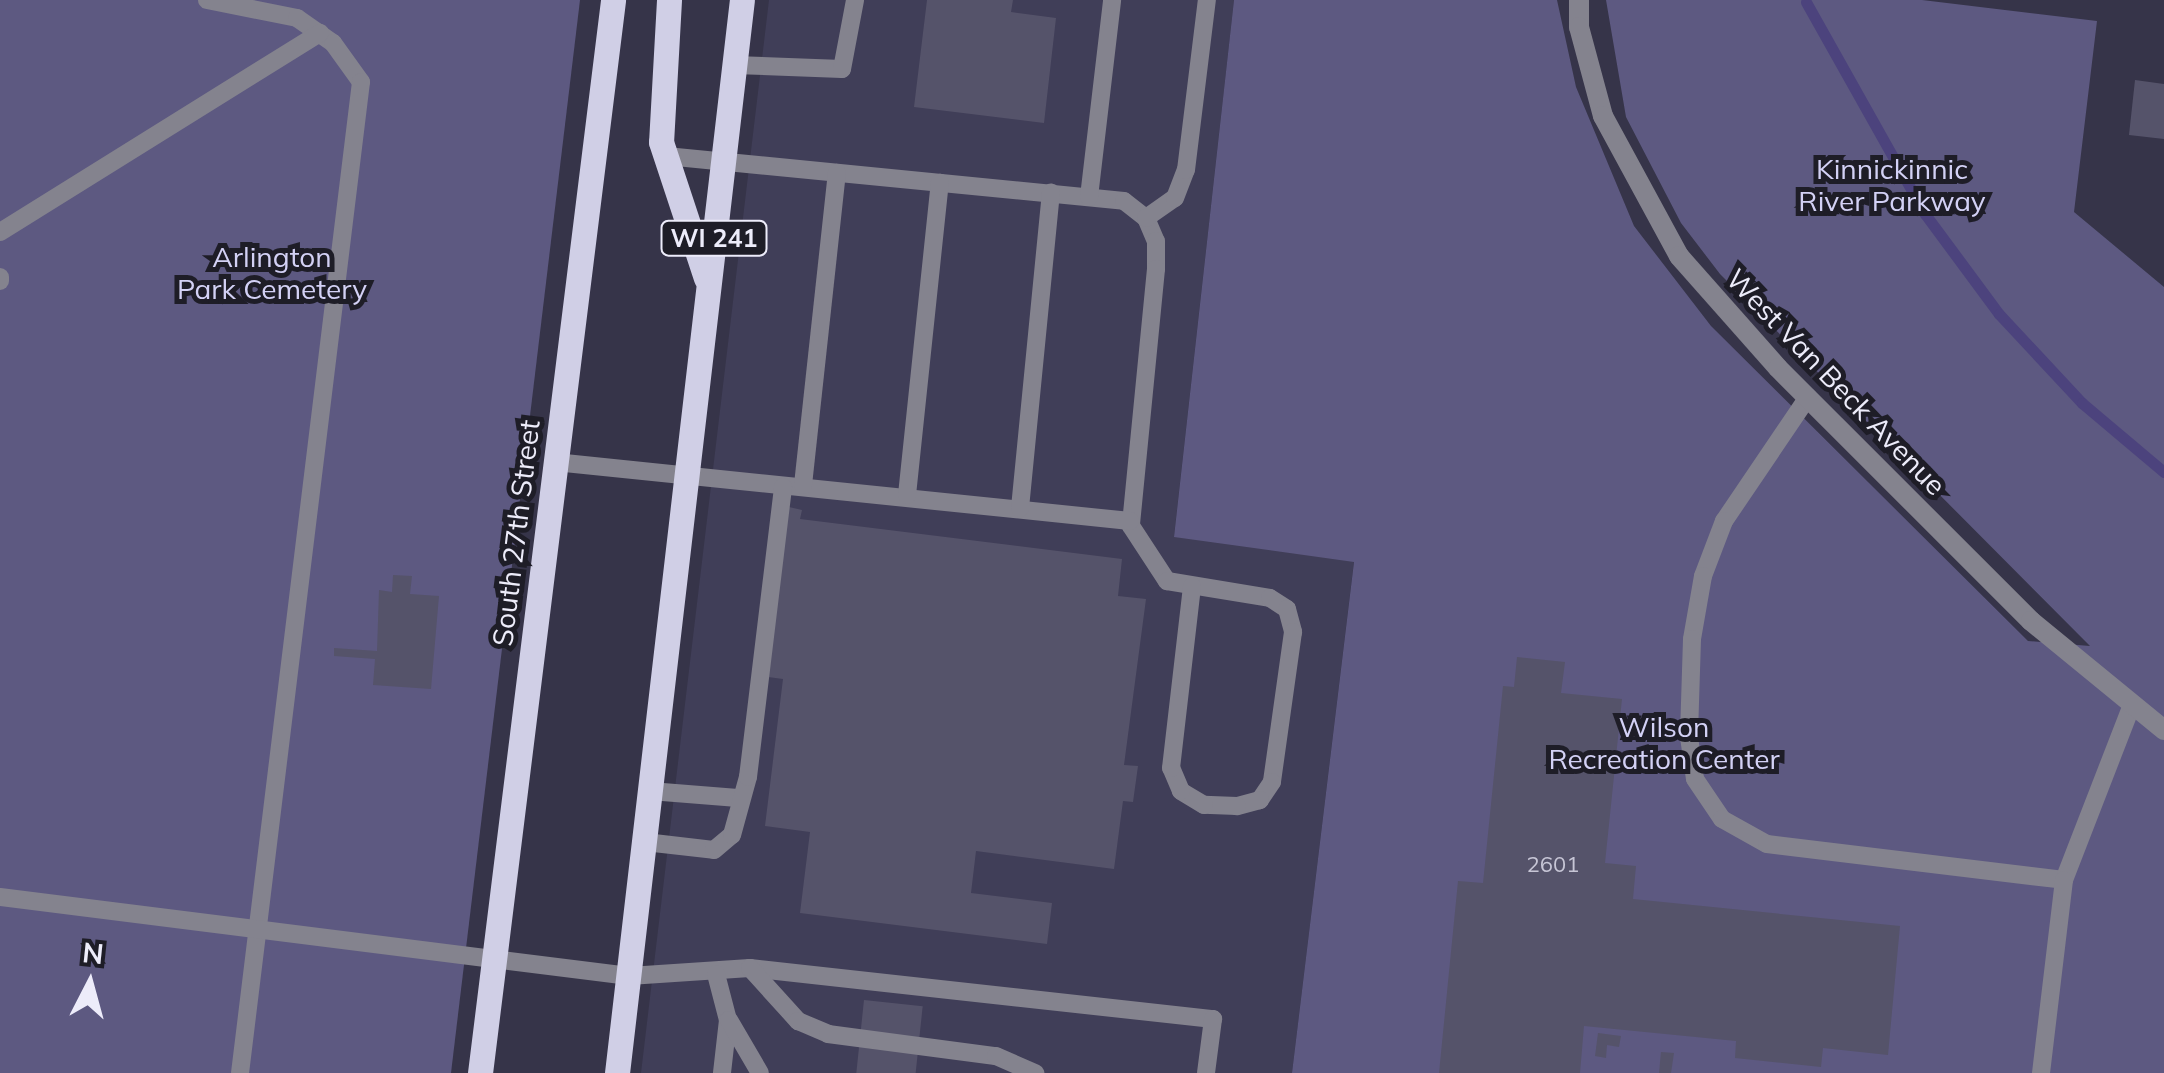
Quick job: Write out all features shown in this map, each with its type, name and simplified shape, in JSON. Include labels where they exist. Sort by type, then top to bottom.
[{"type":"main road","name":"South 27th Street","points":[[480,1073],[613,0]]},
{"type":"main road","points":[[669,0],[661,142],[709,288]]},
{"type":"main road","name":"WI 241","points":[[617,1073],[742,0]]},
{"type":"street","name":"West Van Beck Avenue","points":[[1579,0],[1579,28],[1603,116],[1641,196],[1715,300],[2031,621],[2164,730]]},
{"type":"lane","points":[[207,0],[297,18],[320,34],[361,82],[240,1073]]},
{"type":"lane","points":[[734,65],[823,74],[842,69],[855,0]]},
{"type":"lane","points":[[1089,198],[1112,0]]},
{"type":"lane","points":[[1146,218],[1174,198],[1186,170],[1208,0]]},
{"type":"lane","points":[[0,232],[320,34]]},
{"type":"lane","points":[[666,156],[1124,200],[1146,218],[1156,240],[1130,521],[1167,580],[1270,598],[1287,608],[1293,632],[1272,782],[1260,800],[1237,806],[1204,805],[1182,791],[1171,768],[1192,586]]},
{"type":"lane","points":[[803,486],[837,173]]},
{"type":"lane","points":[[908,495],[940,183]]},
{"type":"lane","points":[[1020,508],[1051,194]]},
{"type":"lane","points":[[1808,397],[1724,521],[1702,576],[1691,659],[1695,779],[1722,820],[1768,844],[2064,880]]},
{"type":"lane","points":[[555,462],[783,487],[908,495],[1130,521]]},
{"type":"lane","points":[[644,842],[726,846],[738,798],[748,777],[783,487]]},
{"type":"lane","points":[[2041,1073],[2064,880],[2132,705]]},
{"type":"lane","points":[[650,791],[738,798]]},
{"type":"lane","points":[[0,897],[258,926],[629,976],[716,974],[750,968],[1213,1019],[1206,1073]]},
{"type":"lane","points":[[750,968],[798,1021],[828,1034],[996,1056],[1035,1073]]},
{"type":"lane","points":[[716,974],[728,1020],[760,1073]]},
{"type":"lane","points":[[722,1073],[728,1020]]},
{"type":"shaded area","points":[[769,0],[1234,0],[1174,536],[1354,561],[1292,1073],[641,1073]]},
{"type":"green space","name":"Arlington Park Cemetery","points":[[0,0],[580,0],[451,1073],[0,1073]]},
{"type":"green space","name":"Wilson Recreation Center","points":[[1234,0],[1557,0],[1576,87],[1634,226],[1711,326],[2028,641],[2090,646],[1720,274],[1681,223],[1626,117],[1606,0],[1922,0],[2097,21],[2074,212],[2164,287],[2164,1073],[1292,1073],[1354,562],[1174,537]]},
{"type":"building","points":[[927,0],[1013,0],[1011,12],[1056,18],[1044,123],[914,107]]},
{"type":"building","points":[[2135,80],[2164,84],[2164,139],[2129,135]]},
{"type":"building","points":[[789,507],[802,510],[800,519],[1122,559],[1118,596],[1146,599],[1124,765],[1138,766],[1133,802],[1123,801],[1114,869],[976,851],[971,893],[1052,903],[1047,944],[800,913],[810,832],[765,826],[783,679],[768,677]]},
{"type":"building","points":[[393,575],[412,576],[410,594],[439,596],[431,689],[373,685],[375,659],[334,656],[334,648],[377,651],[379,590],[392,592]]},
{"type":"building","points":[[1517,657],[1565,662],[1561,693],[1622,699],[1605,863],[1636,866],[1633,899],[1900,926],[1888,1055],[1823,1048],[1821,1067],[1735,1058],[1736,1041],[1584,1026],[1580,1073],[1439,1073],[1458,881],[1483,883],[1503,686],[1514,687]]},
{"type":"building","points":[[864,1000],[923,1006],[916,1073],[856,1073]]},
{"type":"building","points":[[1598,1033],[1621,1036],[1619,1047],[1607,1045],[1606,1058],[1595,1056]]},
{"type":"building","points":[[1661,1052],[1674,1053],[1671,1073],[1659,1073]]},
{"type":"waterway","points":[[1806,2],[1925,214],[1999,314],[2082,403],[2164,472]]},
{"type":"park label","name":"Kinnickinnic River Parkway","points":[[1892,185]]}]
